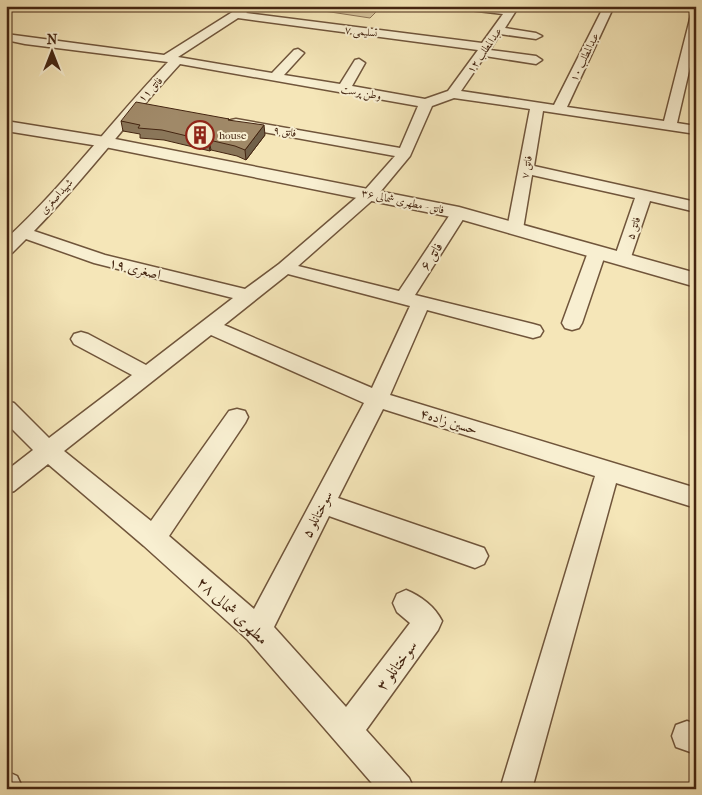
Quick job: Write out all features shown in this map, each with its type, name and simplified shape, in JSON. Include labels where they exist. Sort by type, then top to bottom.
[{"type":"street","name":"فاتق ۱۱","points":[[105,142],[172,60],[249,6]]},
{"type":"street","points":[[460,6],[513,9]]},
{"type":"street","name":"عبدالمطلب ۱۰","points":[[559,108],[609,6]]},
{"type":"street","name":"عبدالمطلب ۱۲","points":[[453,94],[513,9]]},
{"type":"street","name":"تسلیمی ۷","points":[[236,15],[489,42]]},
{"type":"street","points":[[670,125],[696,15]]},
{"type":"street","points":[[387,25],[489,42],[536,60]]},
{"type":"street","points":[[489,42],[536,36]]},
{"type":"street","name":"وطن پرست","points":[[6,37],[25,42],[172,60],[426,103],[453,94],[559,108],[696,130]]},
{"type":"street","points":[[6,51],[25,42]]},
{"type":"street","points":[[275,77],[298,53]]},
{"type":"street","points":[[344,89],[359,63]]},
{"type":"street","points":[[6,484],[285,268],[370,194],[405,153],[426,103]]},
{"type":"street","points":[[135,105],[154,108]]},
{"type":"street","name":"فاتق ۷","points":[[515,229],[537,106]]},
{"type":"street","name":"فاتق ۹","points":[[218,120],[405,153]]},
{"type":"street","name":"فاتق - مطهری شمالی ۳۶","points":[[7,125],[105,142],[459,213],[696,280]]},
{"type":"street","name":"شهیداصغری","points":[[6,249],[24,233],[105,142]]},
{"type":"street","points":[[526,169],[696,207]]},
{"type":"street","name":"فاتق ۵","points":[[623,259],[644,196]]},
{"type":"street","name":"فاتق ۶","points":[[377,399],[412,301],[459,213]]},
{"type":"street","name":"اصغری ۱۹","points":[[24,233],[100,259],[248,296]]},
{"type":"street","points":[[572,323],[597,252]]},
{"type":"street","points":[[285,268],[533,330]]},
{"type":"street","name":"حسین زاده۴","points":[[208,326],[377,399],[696,498]]},
{"type":"street","points":[[81,339],[146,374]]},
{"type":"street","name":"سوختانلو ۵","points":[[258,630],[377,399]]},
{"type":"street","name":"مطهری شمالی ۲۸","points":[[6,408],[48,451],[154,538],[258,630],[398,789]]},
{"type":"street","points":[[154,538],[237,417]]},
{"type":"street","points":[[516,789],[608,470]]},
{"type":"street","points":[[323,503],[475,556]]},
{"type":"street","name":"سوختانلو ۳","points":[[347,731],[428,621],[406,603]]},
{"type":"shaded area","points":[[291,6],[382,6],[370,18]]},
{"type":"building","points":[[136,102],[264,125],[245,150],[235,146],[162,130],[138,128],[140,125],[121,121]]},
{"type":"place","name":"house","points":[[200,135]]}]
